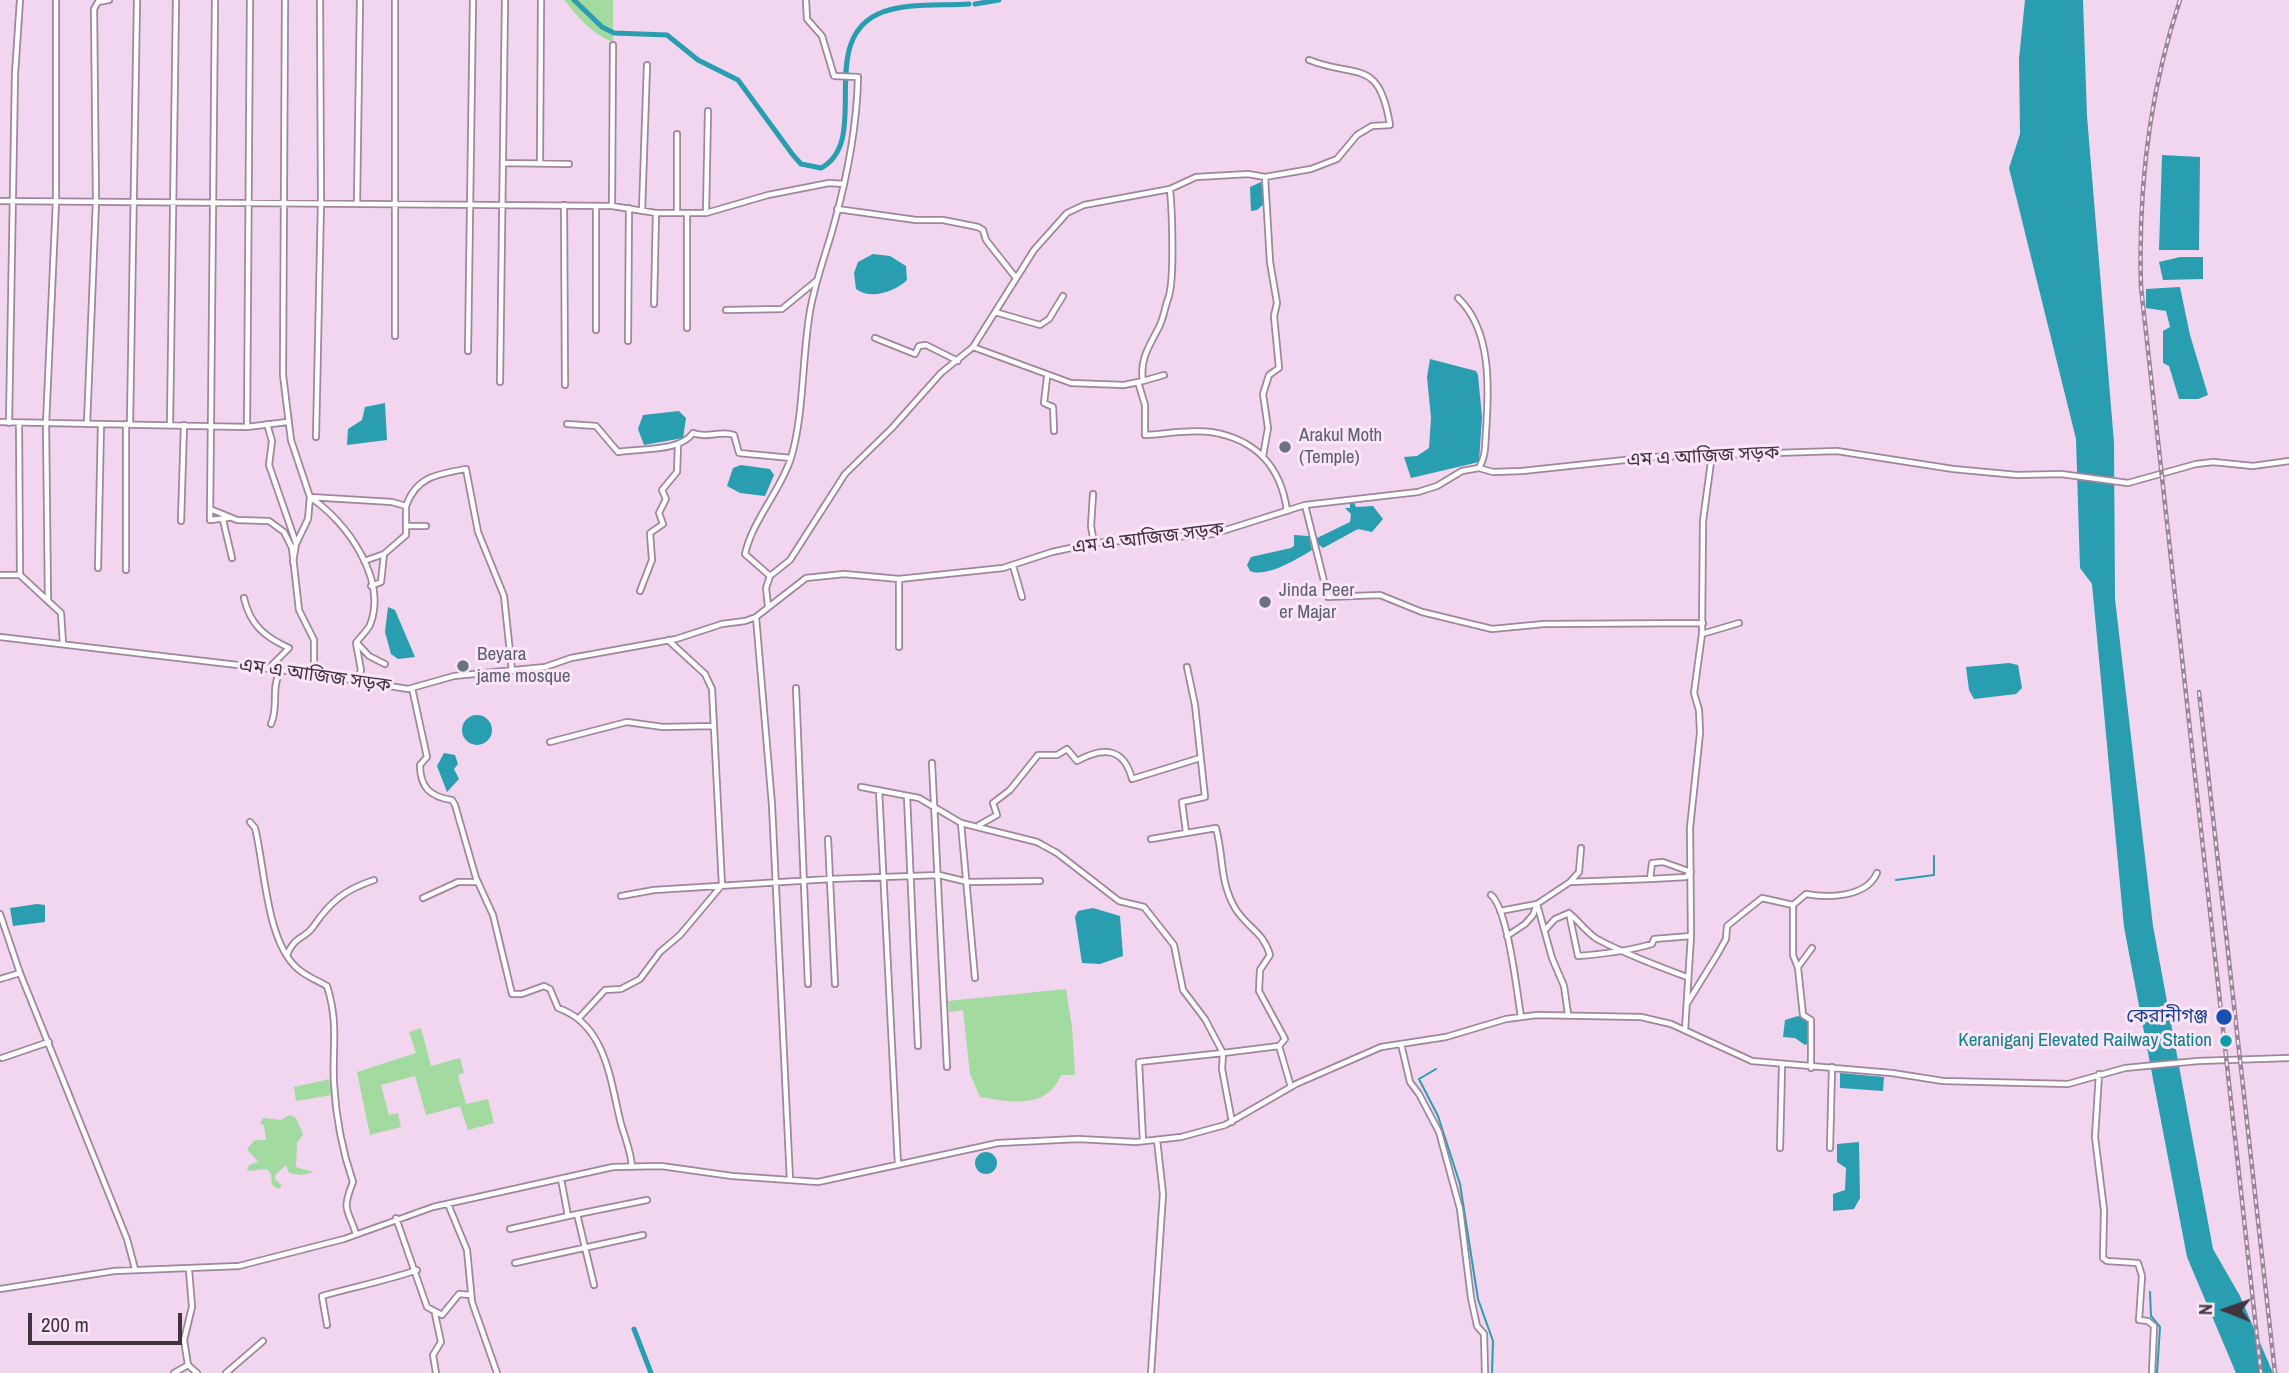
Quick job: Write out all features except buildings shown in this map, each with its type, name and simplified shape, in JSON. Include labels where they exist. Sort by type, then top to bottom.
[{"type":"street","points":[[9,423],[15,74],[20,0]]},
{"type":"street","points":[[48,601],[46,424],[56,201],[57,0]]},
{"type":"street","points":[[87,424],[96,201],[93,9],[98,2],[109,0]]},
{"type":"street","points":[[126,570],[136,0]]},
{"type":"street","points":[[170,425],[176,0]]},
{"type":"street","points":[[215,0],[210,520],[269,521],[284,532],[292,548],[297,601],[314,639],[314,674]]},
{"type":"street","points":[[247,427],[250,0]]},
{"type":"street","points":[[285,0],[283,375],[287,422],[310,497],[307,519],[296,544],[293,562]]},
{"type":"street","points":[[316,437],[321,202],[320,0]]},
{"type":"street","points":[[357,202],[360,0]]},
{"type":"street","points":[[394,336],[395,0]]},
{"type":"street","points":[[468,351],[473,0]]},
{"type":"street","points":[[500,382],[505,0]]},
{"type":"street","points":[[540,163],[541,0]]},
{"type":"street","points":[[770,576],[745,554],[747,542],[781,482],[791,458],[816,281],[855,135],[858,77],[834,76],[822,36],[807,19],[806,0]]},
{"type":"street","points":[[612,206],[613,45]]},
{"type":"street","points":[[768,606],[766,588],[770,576],[790,560],[845,474],[892,428],[941,373],[972,347],[1034,250],[1073,209],[1170,189],[1196,177],[1248,174],[1265,177],[1311,169],[1337,159],[1357,135],[1372,126],[1391,125],[1386,100],[1368,77],[1355,70],[1309,60]]},
{"type":"street","points":[[642,211],[647,65]]},
{"type":"street","points":[[706,213],[708,111]]},
{"type":"street","points":[[677,134],[677,213]]},
{"type":"street","points":[[503,163],[569,163]]},
{"type":"street","points":[[1263,456],[1268,428],[1263,394],[1269,375],[1279,368],[1274,316],[1277,303],[1270,262],[1265,177]]},
{"type":"street","points":[[0,201],[564,205],[612,206],[656,213],[706,213],[768,195],[829,183],[844,184]]},
{"type":"street","points":[[1170,189],[1172,215],[1169,298],[1160,326],[1144,355],[1141,369],[1145,435],[1209,431],[1240,440],[1258,449],[1277,478],[1287,511]]},
{"type":"street","points":[[564,205],[565,385]]},
{"type":"street","points":[[596,206],[596,330]]},
{"type":"street","points":[[628,341],[629,208]]},
{"type":"street","points":[[837,209],[916,220],[943,220],[978,227],[983,230],[986,240],[1016,278]]},
{"type":"street","points":[[654,304],[656,213]]},
{"type":"street","points":[[687,213],[687,328]]},
{"type":"street","points":[[726,310],[782,309],[816,281]]},
{"type":"street","points":[[995,312],[1040,325],[1049,319],[1063,296]]},
{"type":"street","points":[[1458,298],[1466,306],[1479,331],[1483,351],[1488,416],[1485,458],[1479,468]]},
{"type":"street","points":[[875,338],[915,354],[918,354],[919,346],[926,345],[958,361]]},
{"type":"street","points":[[972,347],[1018,362],[1047,377],[1100,386],[1164,375]]},
{"type":"street","points":[[1047,377],[1044,403],[1054,407],[1054,430]]},
{"type":"street","points":[[0,422],[247,427],[287,422]]},
{"type":"street","points":[[19,423],[20,575]]},
{"type":"street","points":[[98,568],[101,424]]},
{"type":"street","points":[[267,424],[272,441],[269,465],[296,544]]},
{"type":"street","points":[[567,424],[596,426],[618,452],[645,451],[658,445],[678,444],[693,433],[700,436],[730,433],[734,435],[739,453],[791,458]]},
{"type":"street","points":[[181,522],[184,425]]},
{"type":"street","points":[[640,591],[652,560],[650,533],[663,524],[659,519],[666,499],[662,490],[677,472],[678,444]]},
{"type":"street","name":"এম এ আজিজ সড়ক","points":[[0,637],[412,688],[454,676],[545,667],[570,658],[668,640],[756,617],[806,578],[844,574],[899,579],[1013,566],[1052,552],[1094,543],[1213,534],[1305,505],[1418,492],[1437,486],[1462,471],[1479,468],[1493,472],[1522,471],[1653,457],[1837,451],[1953,469],[2017,475],[2061,474],[2128,483],[2196,464],[2213,462],[2253,466],[2289,461]]},
{"type":"street","points":[[1685,1030],[1691,936],[1690,828],[1700,733],[1699,710],[1694,693],[1703,623],[1703,521],[1712,454]]},
{"type":"street","points":[[364,561],[384,554],[406,536],[406,506],[411,492],[424,478],[466,469],[478,532],[504,596],[512,671]]},
{"type":"street","points":[[1093,494],[1091,526],[1094,543]]},
{"type":"street","points":[[310,497],[393,502],[406,506]]},
{"type":"street","points":[[310,497],[332,512],[360,550],[364,561],[373,600],[370,625],[356,643],[361,670],[357,682]]},
{"type":"street","points":[[1305,505],[1328,597],[1380,595],[1422,612],[1492,629],[1544,624],[1703,623]]},
{"type":"street","points":[[210,509],[225,519],[232,558]]},
{"type":"street","points":[[405,526],[426,526]]},
{"type":"street","points":[[370,586],[381,582],[384,554]]},
{"type":"street","points":[[1013,566],[1022,597]]},
{"type":"street","points":[[0,575],[20,575],[61,613],[63,644]]},
{"type":"street","points":[[899,579],[899,647]]},
{"type":"street","points":[[244,598],[254,625],[289,648],[267,669]]},
{"type":"street","points":[[756,617],[776,883],[790,1180]]},
{"type":"street","points":[[1702,634],[1739,623]]},
{"type":"street","points":[[579,1018],[605,989],[621,989],[640,979],[660,951],[680,935],[722,885],[712,689],[705,674],[668,640]]},
{"type":"street","points":[[356,643],[369,656],[385,664]]},
{"type":"street","points":[[1186,832],[1182,802],[1205,797],[1195,705],[1187,667]]},
{"type":"street","points":[[271,724],[277,710],[274,685],[279,674]]},
{"type":"street","points":[[412,688],[427,757],[420,765],[420,776],[425,790],[440,798],[452,800],[478,882],[493,915],[512,993],[522,994],[544,986],[550,989],[558,1008],[579,1018],[601,1049],[614,1088],[632,1167]]},
{"type":"street","points":[[796,688],[808,984]]},
{"type":"street","points":[[550,742],[627,722],[663,727],[714,726]]},
{"type":"street","points":[[978,825],[997,815],[993,803],[995,799],[1010,790],[1038,755],[1057,755],[1067,749],[1077,761],[1092,754],[1121,755],[1126,759],[1132,779],[1200,758]]},
{"type":"street","points":[[932,763],[947,1067]]},
{"type":"street","points":[[861,786],[919,798],[961,823],[978,825],[1049,848],[1119,901],[1144,907],[1174,945],[1183,990],[1205,1019],[1223,1053],[1222,1069],[1232,1122]]},
{"type":"street","points":[[879,790],[898,1165]]},
{"type":"street","points":[[907,796],[918,1046]]},
{"type":"street","points":[[250,822],[255,828],[263,860],[272,918],[286,955],[297,969],[327,986],[335,1012],[334,1084],[343,1152],[353,1182],[347,1198],[347,1217],[356,1234]]},
{"type":"street","points":[[961,823],[968,881],[971,958],[975,978]]},
{"type":"street","points":[[1143,1141],[1139,1062],[1279,1046],[1285,1039],[1259,991],[1259,970],[1270,955],[1267,945],[1261,933],[1246,924],[1226,890],[1221,877],[1216,828],[1152,839]]},
{"type":"street","points":[[828,839],[835,984]]},
{"type":"street","points":[[1500,911],[1537,904],[1570,882],[1579,872],[1581,848]]},
{"type":"street","points":[[1650,878],[1652,863],[1663,862],[1691,872]]},
{"type":"street","points":[[1570,882],[1686,877],[1691,872]]},
{"type":"street","points":[[1811,1068],[1811,1020],[1803,1016],[1798,968],[1793,955],[1793,905],[1805,894],[1827,898],[1865,886],[1877,873]]},
{"type":"street","points":[[621,896],[722,885],[830,878],[939,875],[968,881],[1040,881]]},
{"type":"street","points":[[286,955],[294,940],[313,928],[321,911],[349,889],[374,880]]},
{"type":"street","points":[[423,898],[458,881],[478,882]]},
{"type":"street","points":[[1491,895],[1497,900],[1507,936],[1521,1017]]},
{"type":"street","points":[[1686,1005],[1726,939],[1727,926],[1733,920],[1762,898],[1793,905]]},
{"type":"street","points":[[1537,904],[1552,958],[1564,986],[1568,1014]]},
{"type":"street","points":[[1507,936],[1534,915],[1537,904]]},
{"type":"street","points":[[1569,913],[1578,956],[1612,954],[1621,949],[1641,947],[1652,943],[1654,939],[1691,936]]},
{"type":"street","points":[[1569,913],[1594,937],[1687,977]]},
{"type":"street","points":[[1545,930],[1555,919],[1569,913]]},
{"type":"street","points":[[0,914],[20,973],[127,1239],[135,1269]]},
{"type":"street","points":[[1798,968],[1812,948]]},
{"type":"street","points":[[0,979],[20,973]]},
{"type":"street","points":[[0,1289],[135,1269],[189,1269],[246,1264],[356,1234],[396,1218],[448,1204],[613,1167],[661,1166],[818,1182],[998,1143],[1078,1139],[1143,1141],[1191,1135],[1232,1122],[1291,1087],[1360,1055],[1401,1044],[1446,1037],[1521,1017],[1568,1014],[1641,1017],[1685,1030],[1752,1061],[1943,1082],[2068,1084],[2125,1069],[2198,1061],[2289,1058]]},
{"type":"street","points":[[0,1052],[1,1058],[49,1041]]},
{"type":"street","points":[[1401,1044],[1410,1082],[1438,1132],[1461,1209],[1471,1298],[1477,1326],[1484,1334],[1485,1373]]},
{"type":"street","points":[[1279,1046],[1291,1087]]},
{"type":"street","points":[[1780,1148],[1782,1066]]},
{"type":"street","points":[[1830,1148],[1832,1068]]},
{"type":"street","points":[[2099,1074],[2095,1137],[2104,1210],[2103,1258],[2107,1261],[2138,1262],[2142,1276],[2139,1320],[2148,1321],[2154,1326],[2152,1373]]},
{"type":"street","points":[[1152,1373],[1163,1194],[1157,1140]]},
{"type":"street","points":[[561,1179],[568,1216]]},
{"type":"street","points":[[510,1229],[647,1200]]},
{"type":"street","points":[[448,1204],[467,1250],[471,1295],[497,1373]]},
{"type":"street","points":[[577,1214],[594,1285]]},
{"type":"street","points":[[396,1218],[427,1307],[442,1315],[459,1294],[471,1295]]},
{"type":"street","points":[[515,1263],[643,1236]]},
{"type":"street","points":[[189,1269],[192,1307],[184,1340],[188,1365],[197,1373]]},
{"type":"street","points":[[327,1325],[323,1296],[362,1285],[381,1284],[416,1270]]},
{"type":"street","points":[[435,1313],[441,1342],[433,1355],[436,1373]]},
{"type":"street","points":[[226,1373],[263,1340]]},
{"type":"street","points":[[174,1373],[188,1365]]},
{"type":"green space","points":[[564,0],[613,0],[613,42],[592,30]]},
{"type":"green space","points":[[1066,989],[1075,1075],[1061,1075],[1047,1094],[1037,1099],[1003,1101],[980,1097],[970,1074],[963,1010],[949,1012],[948,1001]]},
{"type":"green space","points":[[421,1028],[431,1066],[460,1058],[464,1073],[458,1075],[466,1104],[488,1099],[494,1123],[468,1130],[460,1106],[426,1115],[415,1076],[381,1085],[389,1115],[398,1113],[401,1127],[370,1135],[357,1072],[416,1053],[409,1032]]},
{"type":"green space","points":[[329,1079],[332,1095],[296,1101],[294,1087]]},
{"type":"green space","points":[[290,1115],[296,1118],[303,1134],[297,1143],[296,1167],[314,1172],[301,1175],[289,1173],[286,1165],[275,1175],[275,1179],[282,1186],[278,1189],[272,1185],[271,1174],[267,1169],[247,1171],[249,1165],[258,1162],[247,1149],[255,1140],[266,1140],[264,1125],[260,1124],[263,1118],[281,1120]]},
{"type":"water","points":[[2025,0],[2083,0],[2087,116],[2114,443],[2115,599],[2153,926],[2213,1249],[2240,1296],[2273,1373],[2236,1373],[2187,1257],[2124,927],[2092,584],[2080,568],[2076,439],[2009,168],[2020,134],[2019,59]]},
{"type":"water","points":[[2162,155],[2200,157],[2199,250],[2159,250]]},
{"type":"water","points":[[1261,182],[1265,203],[1257,210],[1251,211],[1250,187]]},
{"type":"water","points":[[873,254],[890,256],[906,266],[907,280],[882,293],[868,294],[856,289],[854,273],[858,262]]},
{"type":"water","points":[[2180,257],[2203,257],[2203,279],[2163,280],[2159,262]]},
{"type":"water","points":[[2180,287],[2190,335],[2208,395],[2198,399],[2179,399],[2169,366],[2163,363],[2163,331],[2170,327],[2166,311],[2146,308],[2146,289]]},
{"type":"water","points":[[1430,359],[1476,371],[1478,375],[1482,417],[1479,462],[1411,478],[1404,457],[1417,456],[1429,448],[1431,418],[1427,377]]},
{"type":"water","points":[[385,403],[387,440],[347,445],[348,429],[362,420],[365,407]]},
{"type":"water","points":[[679,411],[686,418],[683,438],[644,445],[638,429],[643,415]]},
{"type":"water","points":[[741,465],[770,469],[774,475],[765,496],[740,493],[727,486],[733,468]]},
{"type":"water","points":[[1354,502],[1356,507],[1373,506],[1383,519],[1372,532],[1358,529],[1323,548],[1317,543],[1317,538],[1350,522],[1351,514],[1345,508],[1350,508],[1350,503]]},
{"type":"water","points":[[1294,535],[1309,536],[1312,550],[1273,570],[1250,571],[1247,565],[1251,557],[1291,548],[1294,546]]},
{"type":"water","points":[[388,607],[395,610],[415,657],[398,659],[391,654],[385,632]]},
{"type":"water","points":[[2009,663],[2018,665],[2022,688],[2016,694],[1974,699],[1969,690],[1966,667]]},
{"type":"water","points":[[477,715],[483,716],[491,724],[491,736],[483,744],[477,745],[471,744],[463,736],[462,730],[463,724],[471,716]]},
{"type":"water","points":[[444,753],[455,755],[458,764],[454,769],[459,779],[447,792],[437,766]]},
{"type":"water","points":[[45,905],[45,922],[13,926],[10,908]]},
{"type":"water","points":[[1093,908],[1120,916],[1123,956],[1100,964],[1082,963],[1075,917],[1078,911]]},
{"type":"water","points":[[1798,1016],[1808,1021],[1809,1043],[1805,1045],[1795,1038],[1783,1037],[1785,1020]]},
{"type":"water","points":[[1840,1073],[1884,1077],[1883,1091],[1840,1088]]},
{"type":"water","points":[[1859,1142],[1860,1198],[1854,1209],[1833,1211],[1833,1194],[1845,1190],[1846,1168],[1837,1162],[1837,1144]]},
{"type":"water","points":[[986,1152],[996,1159],[997,1163],[990,1173],[986,1174],[976,1167],[975,1163],[982,1153]]},
{"type":"waterway","points":[[574,0],[602,27],[614,33],[667,35],[698,60],[738,80],[801,164],[821,168],[836,155],[843,137],[846,68],[850,46],[860,28],[888,10],[923,5],[969,4]]},
{"type":"waterway","points":[[975,4],[999,0]]},
{"type":"waterway","points":[[1896,880],[1934,875],[1934,856]]},
{"type":"waterway","points":[[1436,1069],[1419,1079],[1438,1116],[1460,1184],[1478,1299],[1493,1341],[1492,1373]]},
{"type":"waterway","points":[[2150,1292],[2151,1316],[2160,1327],[2157,1373]]},
{"type":"waterway","points":[[634,1329],[651,1373]]},
{"type":"railway","points":[[2180,0],[2160,70],[2148,142],[2141,214],[2141,287],[2261,1373]]},
{"type":"railway","points":[[2199,692],[2275,1373]]},
{"type":"place","name":"Arakul Moth (Temple)","points":[[1285,447]]},
{"type":"place","name":"Jinda Peer er Majar","points":[[1265,602]]},
{"type":"place","name":"Beyara jame mosque","points":[[463,666]]},
{"type":"place","name":"কেরানীগঞ্জ","points":[[2224,1017]]},
{"type":"place","name":"Keraniganj Elevated Railway Station","points":[[2226,1041]]}]
